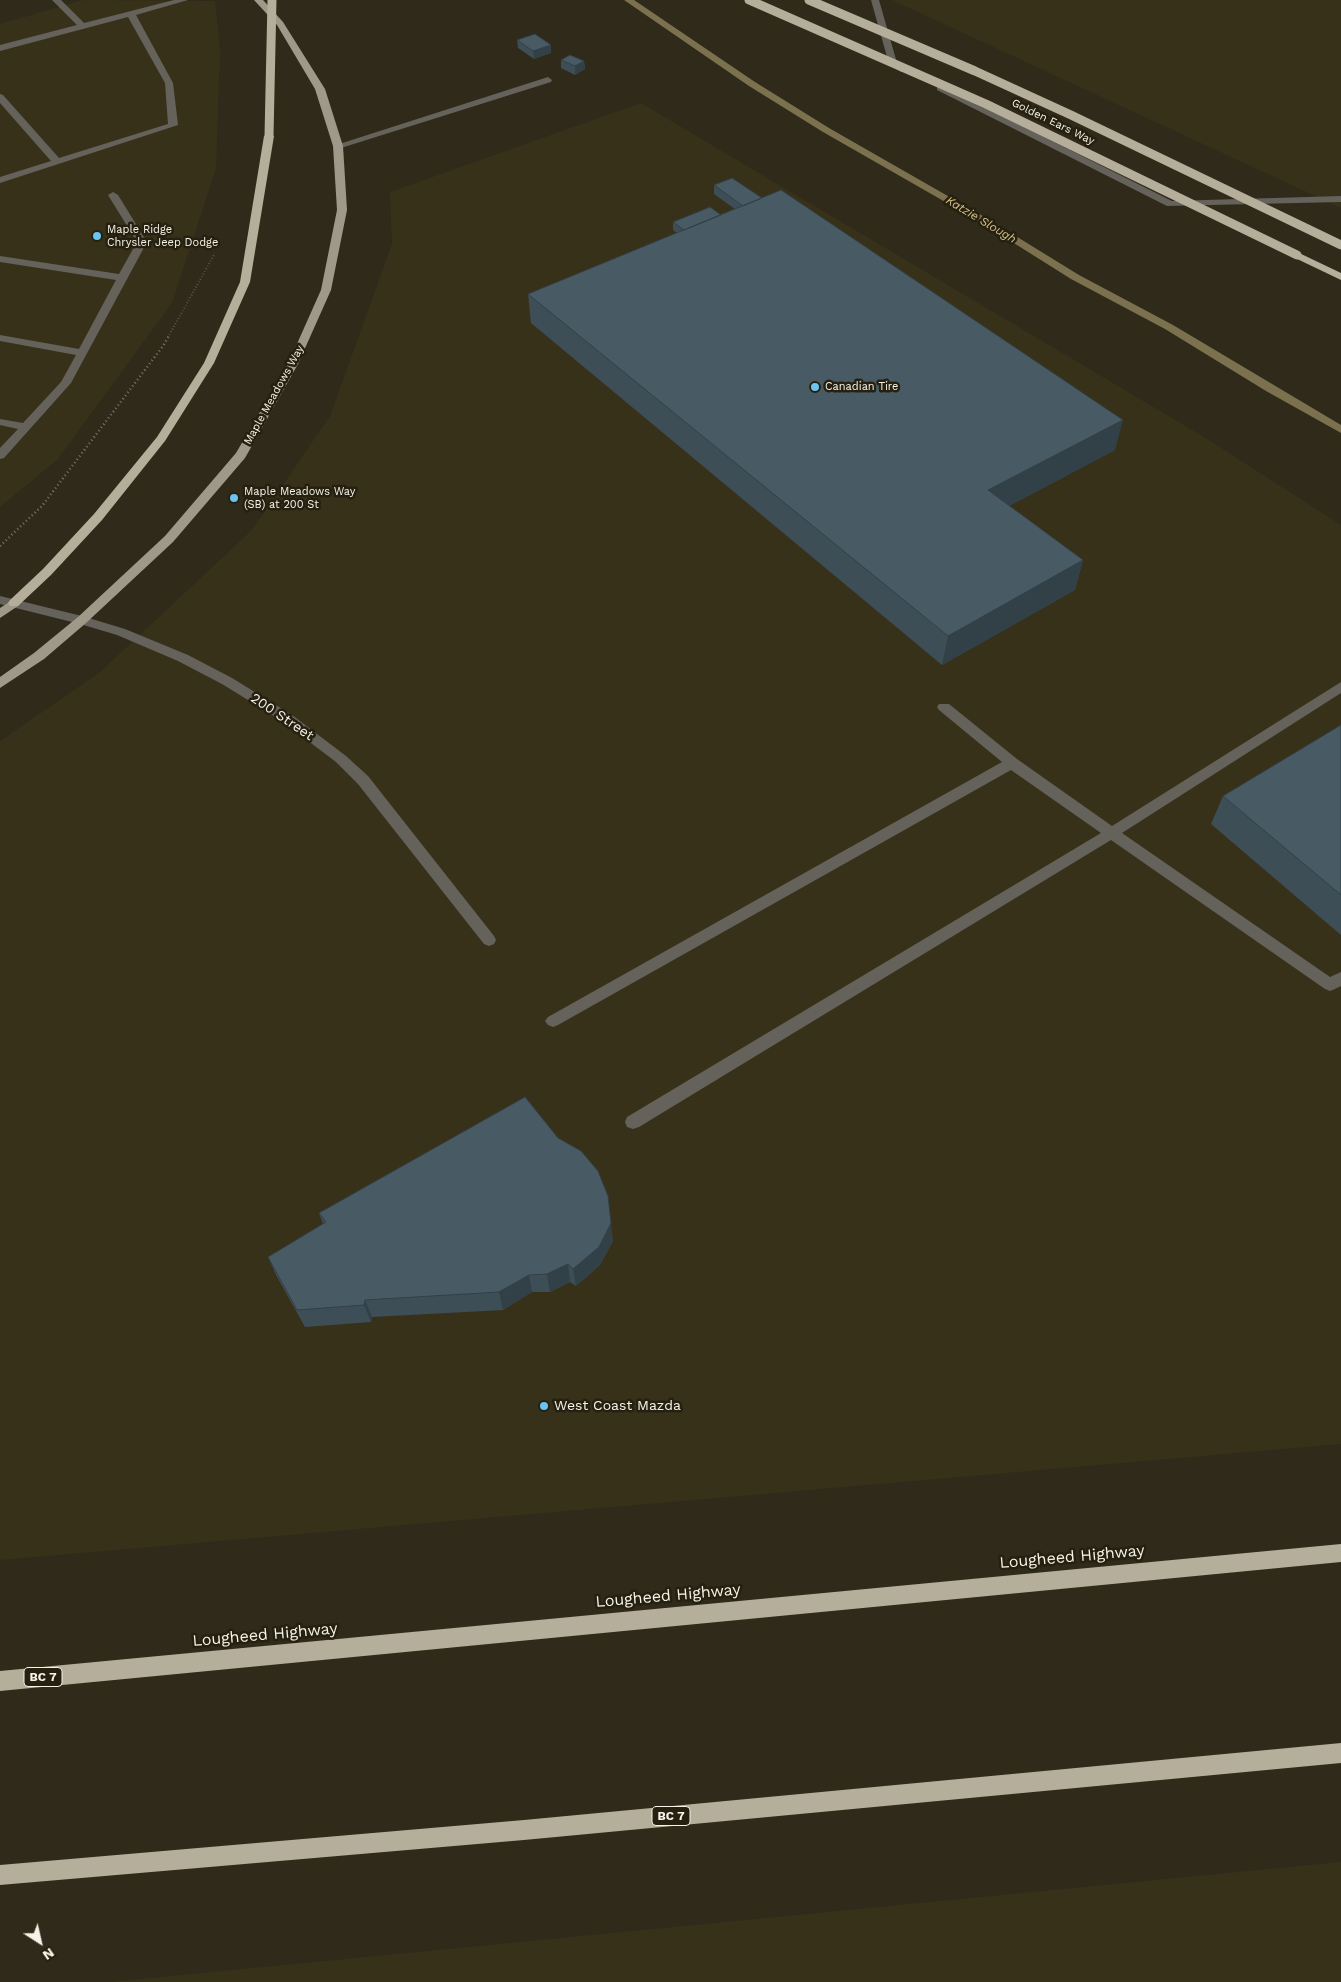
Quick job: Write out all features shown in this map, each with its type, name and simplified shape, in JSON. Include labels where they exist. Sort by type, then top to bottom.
[{"type":"highway","points":[[14,603],[47,572],[98,517],[161,439],[209,363],[245,282],[269,136],[272,0]]},
{"type":"highway","name":"Golden Ears Way","points":[[749,0],[986,104],[1341,277]]},
{"type":"highway","name":"Golden Ears Way","points":[[809,0],[975,71],[1062,111],[1341,245]]},
{"type":"highway","name":"Lougheed Highway","points":[[0,1681],[1341,1553]]},
{"type":"highway","name":"BC 7","points":[[0,1875],[524,1830],[1341,1753]]},
{"type":"main road","name":"Maple Meadows Way","points":[[0,683],[39,656],[82,620],[169,539],[241,454],[292,364],[326,290],[342,210],[338,146],[320,89],[280,24],[258,0]]},
{"type":"main road","points":[[0,614],[14,603]]},
{"type":"street","points":[[56,0],[82,26]]},
{"type":"street","points":[[0,48],[184,0]]},
{"type":"street","points":[[875,0],[892,64],[1170,204],[1341,199]]},
{"type":"street","points":[[0,180],[173,126],[169,83],[130,13]]},
{"type":"street","points":[[338,146],[548,80]]},
{"type":"street","points":[[0,97],[57,162]]},
{"type":"street","points":[[0,455],[66,382],[142,242],[113,195]]},
{"type":"street","points":[[0,259],[124,278]]},
{"type":"street","points":[[0,338],[82,353]]},
{"type":"street","points":[[0,422],[26,427]]},
{"type":"street","name":"200 Street","points":[[0,600],[82,620],[121,632],[183,658],[227,681],[287,718],[342,759],[363,780],[489,940]]},
{"type":"street","points":[[633,1122],[1112,833],[1341,687]]},
{"type":"street","points":[[944,707],[1012,763],[1330,985],[1341,978]]},
{"type":"street","points":[[553,1021],[1012,763]]},
{"type":"path","points":[[0,546],[42,506],[163,346],[218,248]]},
{"type":"shaded area","name":"Maple Ridge Chrysler Jeep Dodge","points":[[83,0],[215,1],[220,50],[216,169],[172,303],[58,459],[0,507],[0,24]]},
{"type":"shaded area","points":[[892,0],[1341,0],[1341,208]]},
{"type":"shaded area","points":[[641,103],[1204,437],[1341,525],[1341,1444],[0,1560],[0,741],[99,673],[253,529],[330,416],[392,244],[390,192]]},
{"type":"shaded area","points":[[1341,1862],[1341,1982],[110,1982]]},
{"type":"building","points":[[535,34],[551,45],[533,51],[517,40]]},
{"type":"building","points":[[570,55],[584,61],[575,66],[561,60]]},
{"type":"building","points":[[732,178],[762,198],[743,206],[714,185]]},
{"type":"building","name":"Canadian Tire","points":[[781,190],[1123,420],[988,490],[1083,560],[948,636],[528,294]]},
{"type":"building","points":[[710,207],[721,215],[684,230],[673,222]]},
{"type":"building","points":[[1341,725],[1341,895],[1223,796]]},
{"type":"building","points":[[525,1097],[558,1138],[581,1151],[598,1171],[608,1196],[611,1223],[599,1247],[573,1269],[568,1264],[547,1274],[529,1275],[499,1292],[365,1300],[364,1305],[297,1310],[268,1257],[326,1222],[319,1213]]},
{"type":"waterway","name":"Katzie Slough","points":[[628,0],[752,84],[826,130],[985,221],[1075,277],[1169,327],[1341,430]]},
{"type":"place","name":"Maple Ridge Chrysler Jeep Dodge","points":[[97,236]]},
{"type":"place","name":"Canadian Tire","points":[[815,387]]},
{"type":"place","name":"Maple Meadows Way (SB) at 200 St","points":[[234,498]]},
{"type":"place","name":"West Coast Mazda","points":[[544,1406]]}]
